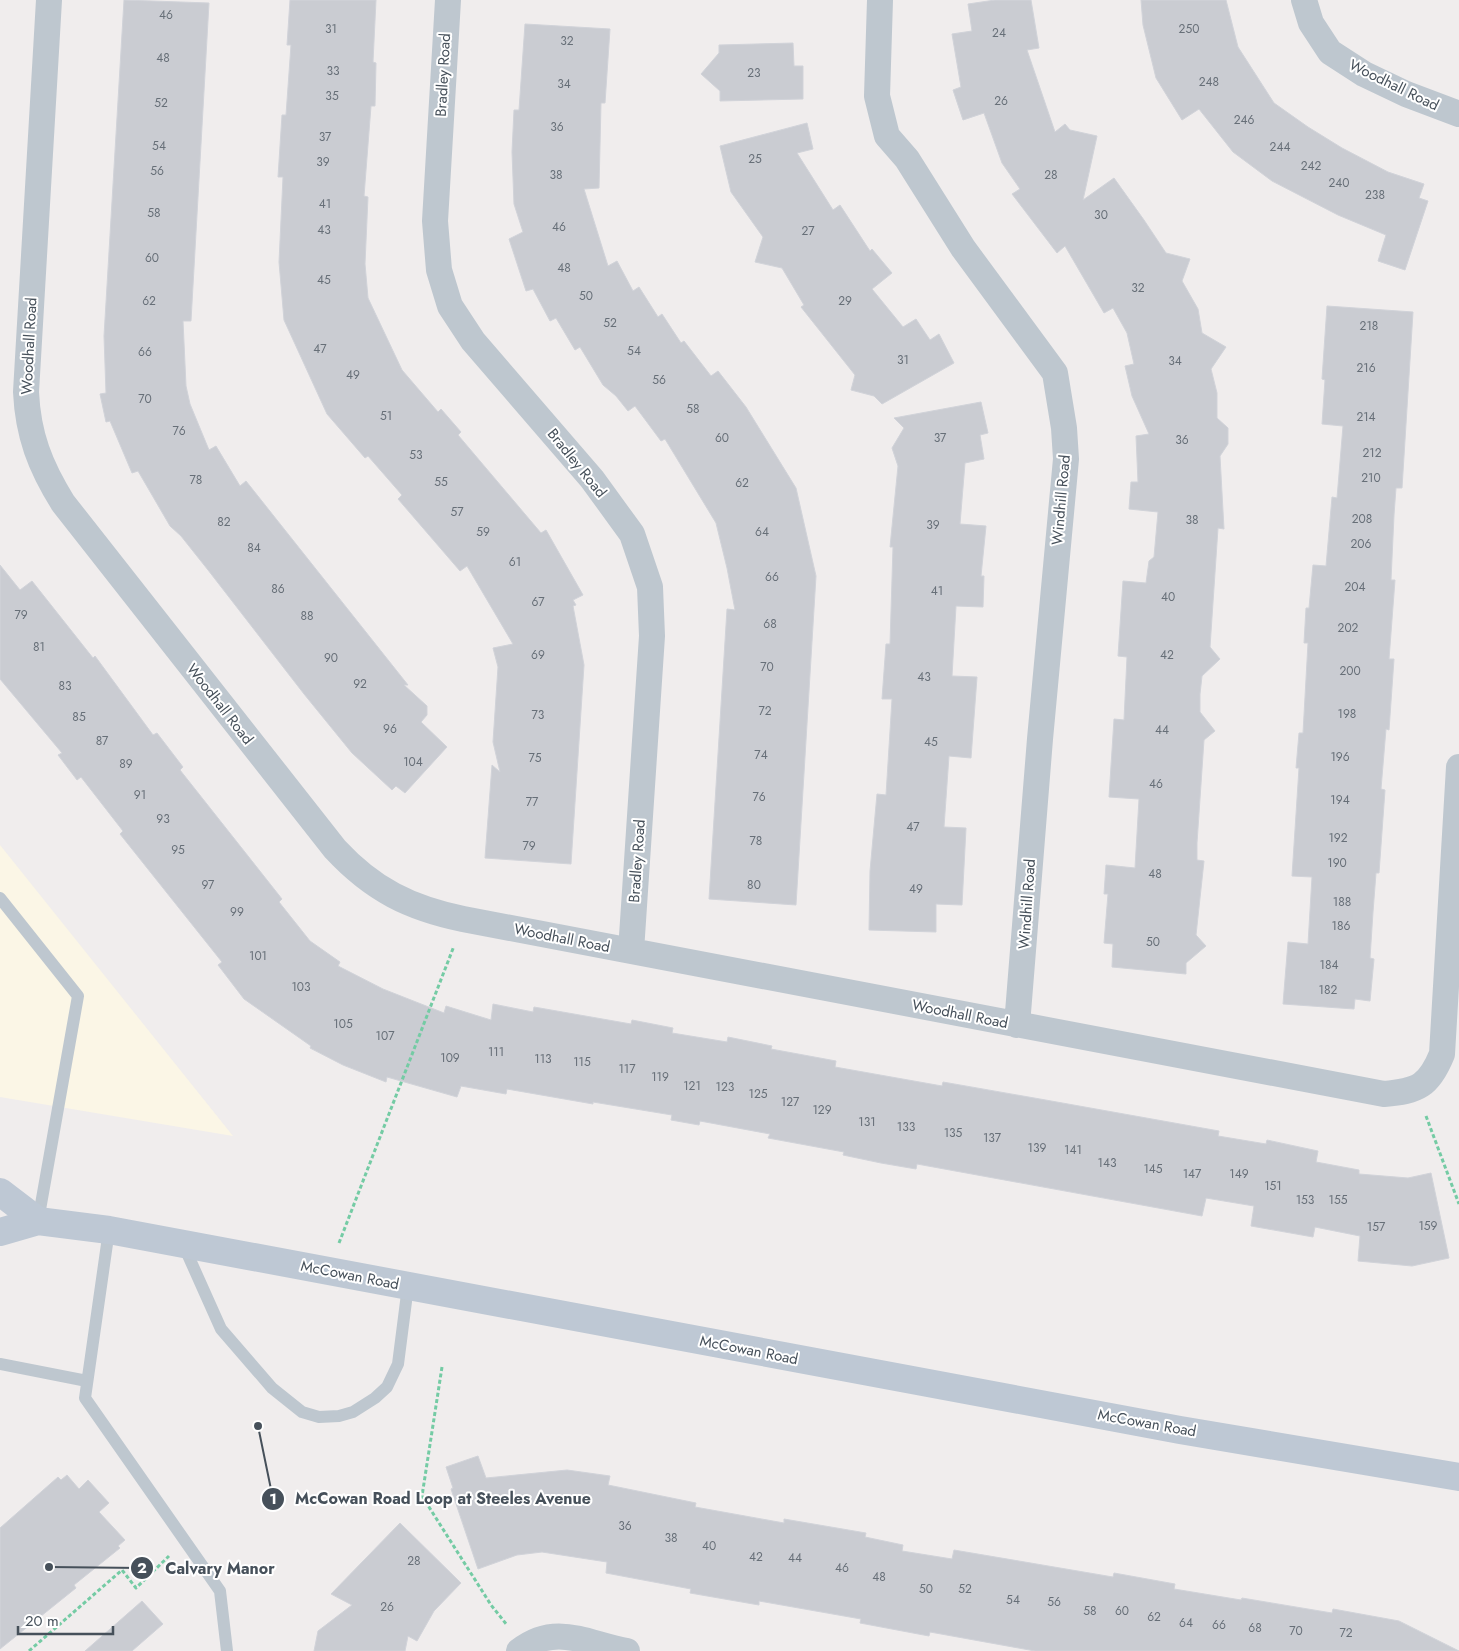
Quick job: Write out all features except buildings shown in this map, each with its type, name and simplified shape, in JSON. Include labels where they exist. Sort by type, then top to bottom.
[{"type":"main road","points":[[0,1192],[38,1221]]},
{"type":"main road","name":"McCowan Road","points":[[0,1232],[38,1221],[109,1230],[1180,1430],[1459,1477]]},
{"type":"street","name":"Woodhall Road","points":[[49,0],[26,392],[27,417],[32,440],[51,483],[63,503],[335,849],[364,878],[405,903],[425,911],[630,951],[1384,1094],[1418,1088],[1434,1075],[1442,1054],[1459,767]]},
{"type":"street","name":"Bradley Road","points":[[448,0],[435,221],[439,270],[450,306],[473,341],[592,479],[632,534],[650,587],[652,636],[630,951]]},
{"type":"street","name":"Windhill Road","points":[[880,0],[877,96],[887,136],[907,160],[963,248],[1055,373],[1064,428],[1066,459],[1042,710],[1017,1025]]},
{"type":"street","name":"Woodhall Road","points":[[1304,0],[1312,23],[1330,52],[1372,78],[1406,94],[1459,114]]},
{"type":"street","points":[[522,1649],[539,1638],[571,1636],[627,1651]]},
{"type":"lane","points":[[0,898],[78,996],[38,1221]]},
{"type":"lane","points":[[109,1230],[85,1398],[220,1591],[227,1651]]},
{"type":"lane","points":[[183,1244],[221,1329],[272,1388],[302,1412],[319,1416],[339,1416],[354,1412],[375,1398],[387,1386],[398,1364],[408,1286]]},
{"type":"lane","points":[[0,1364],[88,1381]]},
{"type":"path","points":[[328,1271],[452,953]]},
{"type":"path","points":[[1430,1125],[1459,1204]]},
{"type":"path","points":[[442,1367],[422,1496],[491,1605],[522,1649]]},
{"type":"path","points":[[29,1651],[122,1570],[136,1588],[185,1541]]},
{"type":"shaded area","points":[[0,845],[233,1136],[0,1097]]},
{"type":"place","name":"McCowan Road Loop at Steeles Avenue","points":[[258,1426]]},
{"type":"place","name":"Calvary Manor","points":[[49,1567]]}]
